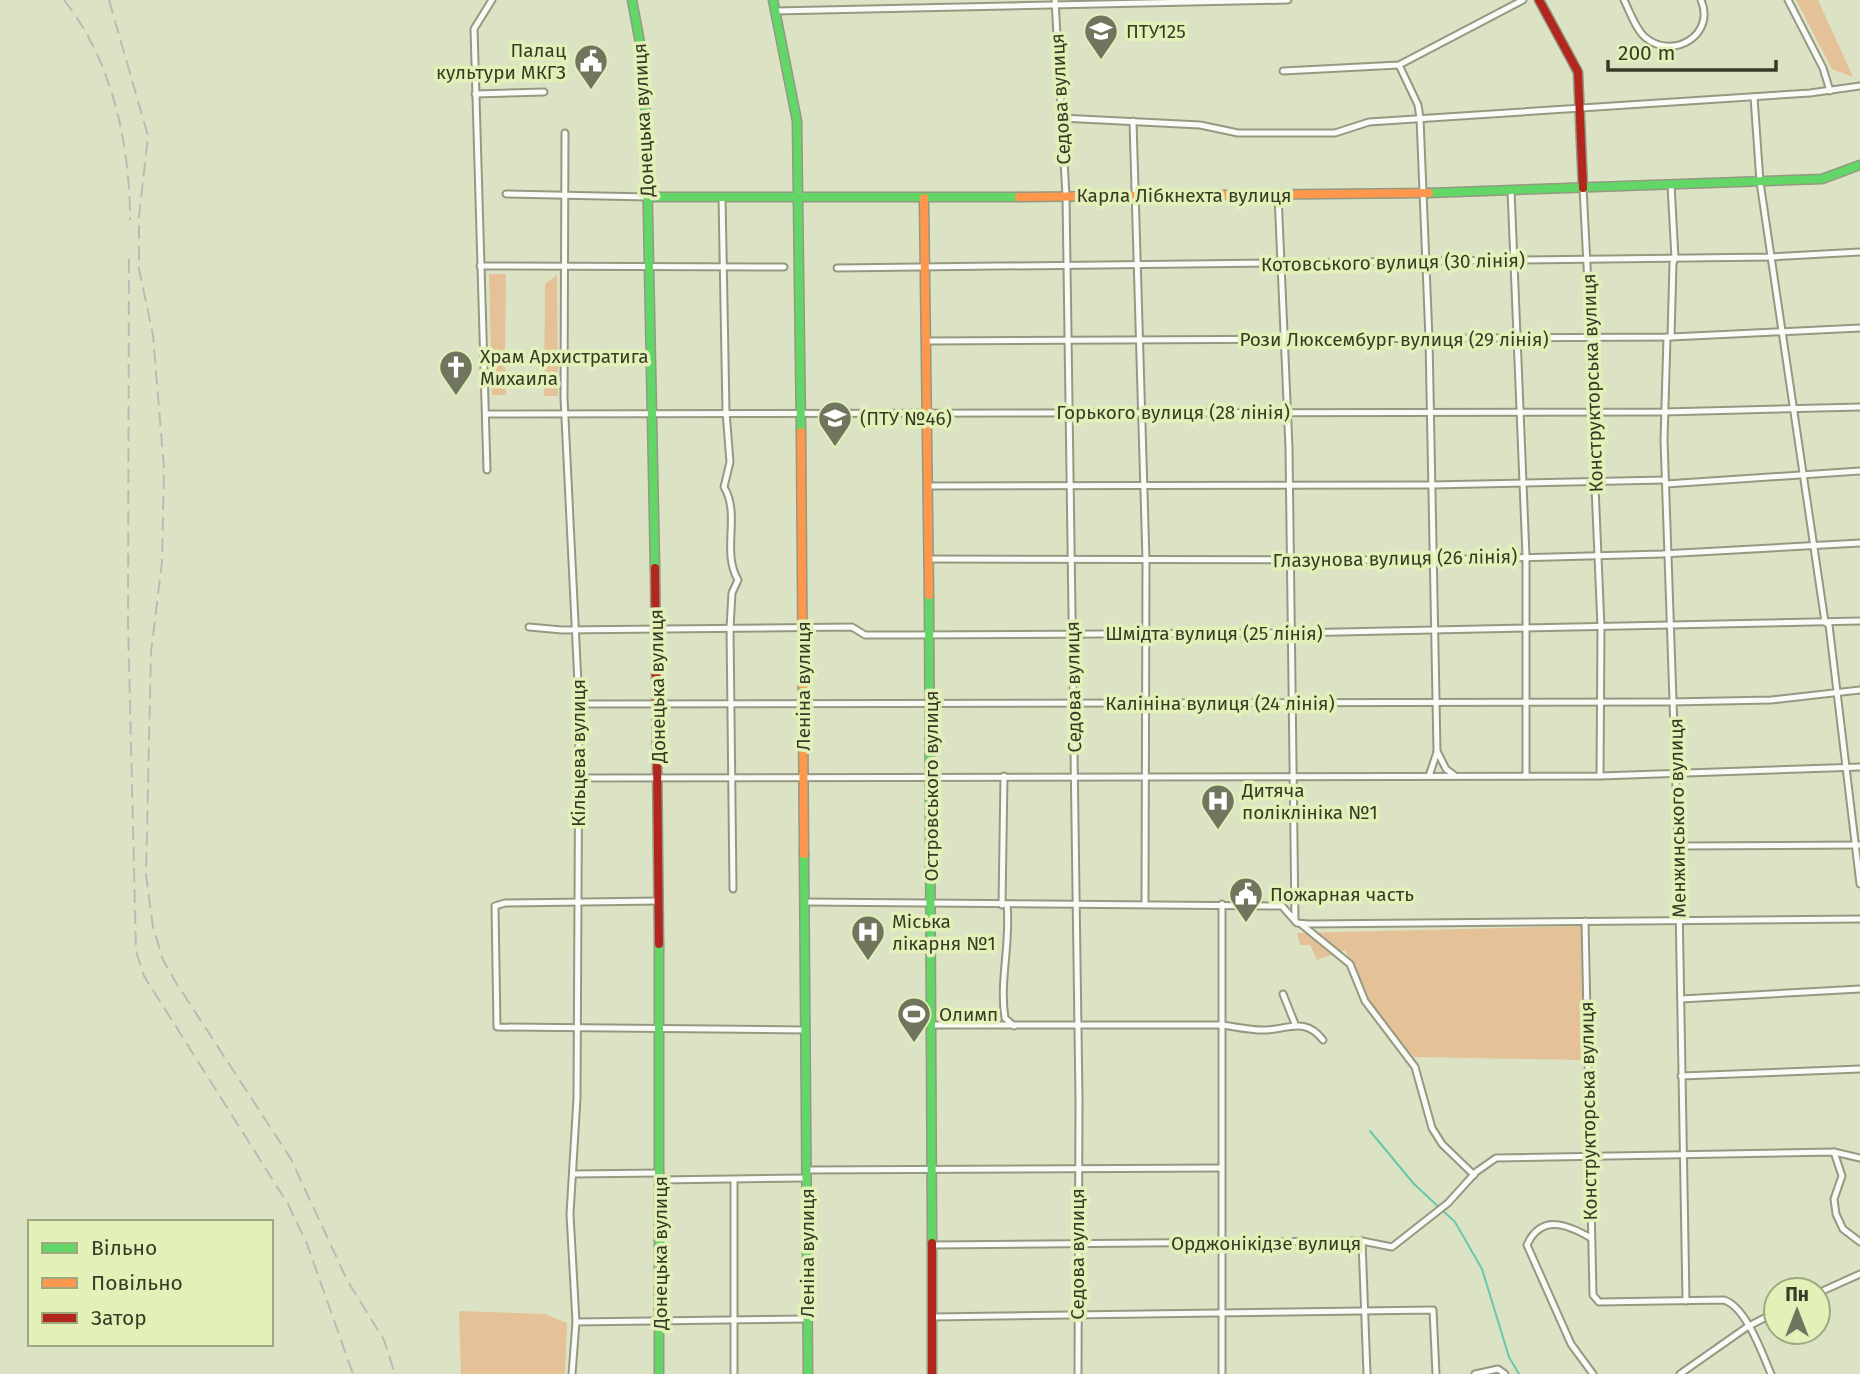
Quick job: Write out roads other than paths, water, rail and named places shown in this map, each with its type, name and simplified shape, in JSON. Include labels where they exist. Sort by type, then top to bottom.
[{"type":"street","points":[[487,470],[474,29],[492,0]]},
{"type":"street","name":"Донецька вулиця","points":[[632,0],[641,48],[648,197],[657,629],[659,1374]]},
{"type":"street","name":"Леніна вулиця","points":[[773,0],[797,121],[799,198],[808,1374]]},
{"type":"street","points":[[775,11],[1055,2],[1288,0]]},
{"type":"street","points":[[1283,71],[1399,65],[1523,0]]},
{"type":"street","name":"Конструкторська вулиця","points":[[1539,0],[1578,72],[1581,107],[1592,338],[1601,627],[1601,776]]},
{"type":"street","points":[[1624,0],[1643,36],[1652,42],[1674,47],[1694,38],[1700,29],[1701,0]]},
{"type":"street","points":[[1788,0],[1823,68],[1830,91]]},
{"type":"street","name":"Седова вулиця","points":[[1055,2],[1066,196],[1076,905],[1078,1374]]},
{"type":"street","points":[[1399,65],[1418,105],[1424,192],[1437,751],[1429,776]]},
{"type":"street","points":[[1061,118],[1200,125],[1238,134],[1323,134],[1369,122],[1754,97],[1860,86]]},
{"type":"street","points":[[475,94],[544,92]]},
{"type":"street","points":[[1754,97],[1760,182],[1825,622],[1829,625],[1859,845],[1860,884]]},
{"type":"street","points":[[1133,121],[1146,560],[1145,904]]},
{"type":"street","name":"Кільцева вулиця","points":[[565,133],[565,413],[578,629],[579,704],[576,1029],[570,1213],[576,1322],[572,1374]]},
{"type":"street","name":"Карла Лібкнехта вулиця","points":[[506,194],[923,198],[1424,192],[1822,179],[1860,165]]},
{"type":"street","name":"Менжинського вулиця","points":[[1671,185],[1675,258],[1672,263],[1664,412],[1671,702],[1674,709],[1678,846],[1686,1301]]},
{"type":"street","points":[[1511,190],[1526,556],[1526,776]]},
{"type":"street","points":[[1278,195],[1290,485],[1295,920]]},
{"type":"street","points":[[722,197],[726,412],[730,462],[724,487],[730,498],[730,567],[737,580],[732,593],[730,628],[733,889]]},
{"type":"street","name":"Островського вулиця","points":[[923,198],[932,777],[932,1374]]},
{"type":"street","name":"Котовського вулиця (30 лiнiя)","points":[[838,268],[1588,260],[1771,257],[1860,252]]},
{"type":"street","points":[[480,266],[783,267]]},
{"type":"street","name":"Рози Люксембург вулиця (29 лiнiя)","points":[[927,341],[1669,337],[1860,328]]},
{"type":"street","name":"Горького вулиця (28 лiнiя)","points":[[486,414],[1664,412],[1860,407]]},
{"type":"street","points":[[929,486],[1666,482],[1860,471]]},
{"type":"street","name":"Глазунова вулиця (26 лiнiя)","points":[[929,559],[1434,560],[1669,554],[1860,543]]},
{"type":"street","name":"Шмідта вулиця (25 лiнiя)","points":[[528,627],[852,627],[865,635],[929,635],[1293,633],[1860,621]]},
{"type":"street","name":"Калініна вулиця (24 лiнiя)","points":[[579,704],[1671,702],[1771,700],[1860,690]]},
{"type":"street","points":[[1437,751],[1446,769],[1454,775]]},
{"type":"street","points":[[578,778],[1601,776],[1860,767]]},
{"type":"street","points":[[1004,776],[1005,905],[1010,933],[1005,950],[1003,1007],[1009,1024],[1018,1027]]},
{"type":"street","points":[[1678,846],[1859,845]]},
{"type":"street","points":[[659,901],[505,903],[495,906],[497,1027],[806,1031]]},
{"type":"street","points":[[805,902],[1282,906],[1295,920],[1350,964],[1365,1001],[1415,1067],[1432,1128],[1442,1144],[1474,1175]]},
{"type":"street","points":[[1222,904],[1222,1374]]},
{"type":"street","points":[[1301,924],[1860,919]]},
{"type":"street","name":"Конструкторська вулиця","points":[[1585,921],[1588,1157],[1595,1300],[1686,1301]]},
{"type":"street","points":[[1681,999],[1860,989]]},
{"type":"street","points":[[1283,994],[1295,1024]]},
{"type":"street","points":[[932,1025],[1222,1025],[1267,1030],[1295,1024],[1309,1026],[1323,1040]]},
{"type":"street","points":[[1681,1076],[1860,1069]]},
{"type":"street","points":[[1834,1152],[1842,1176],[1833,1199],[1836,1214],[1843,1228],[1860,1242]]},
{"type":"street","name":"Орджонікідзе вулиця","points":[[931,1245],[1362,1241],[1392,1247],[1448,1203],[1474,1175],[1496,1157],[1834,1152],[1860,1158]]},
{"type":"street","points":[[573,1174],[734,1180],[807,1174],[1222,1168]]},
{"type":"street","points":[[734,1180],[734,1374]]},
{"type":"street","points":[[1591,1238],[1570,1226],[1553,1223],[1542,1226],[1532,1234],[1527,1245],[1571,1344],[1593,1374]]},
{"type":"street","points":[[1362,1241],[1367,1374]]},
{"type":"street","points":[[1832,1287],[1860,1274]]},
{"type":"street","points":[[1686,1301],[1733,1303],[1748,1326],[1771,1374]]},
{"type":"street","points":[[932,1317],[1433,1310],[1436,1374]]},
{"type":"street","points":[[576,1322],[808,1319]]},
{"type":"street","points":[[1680,1374],[1762,1319]]},
{"type":"street","points":[[1475,1374],[1498,1368],[1505,1374]]},
{"type":"waterway","points":[[1370,1131],[1414,1184],[1455,1222],[1482,1269],[1509,1357],[1519,1374]]},
{"type":"railway","points":[[64,0],[95,49],[115,104],[126,162],[130,220]]},
{"type":"railway","points":[[109,0],[148,136],[139,217],[139,269],[153,335],[164,469],[162,562],[151,652],[146,875],[153,927],[163,960],[175,981],[291,1159],[347,1280],[384,1340],[395,1374]]},
{"type":"railway","points":[[129,259],[128,621],[136,951],[144,976],[288,1204],[307,1244],[353,1374]]},
{"type":"place","name":"ПТУ125","points":[[1101,61]]},
{"type":"place","name":"Палац культури МКГЗ","points":[[591,91]]},
{"type":"place","name":"Храм Архистратига Михаила","points":[[456,397]]},
{"type":"place","name":"(ПТУ №46)","points":[[835,448]]},
{"type":"place","name":"Дитяча поліклініка №1","points":[[1218,831]]},
{"type":"place","name":"Пожарная часть","points":[[1246,924]]},
{"type":"place","name":"Міська лікарня №1","points":[[868,962]]},
{"type":"place","name":"Олимп","points":[[914,1044]]}]
